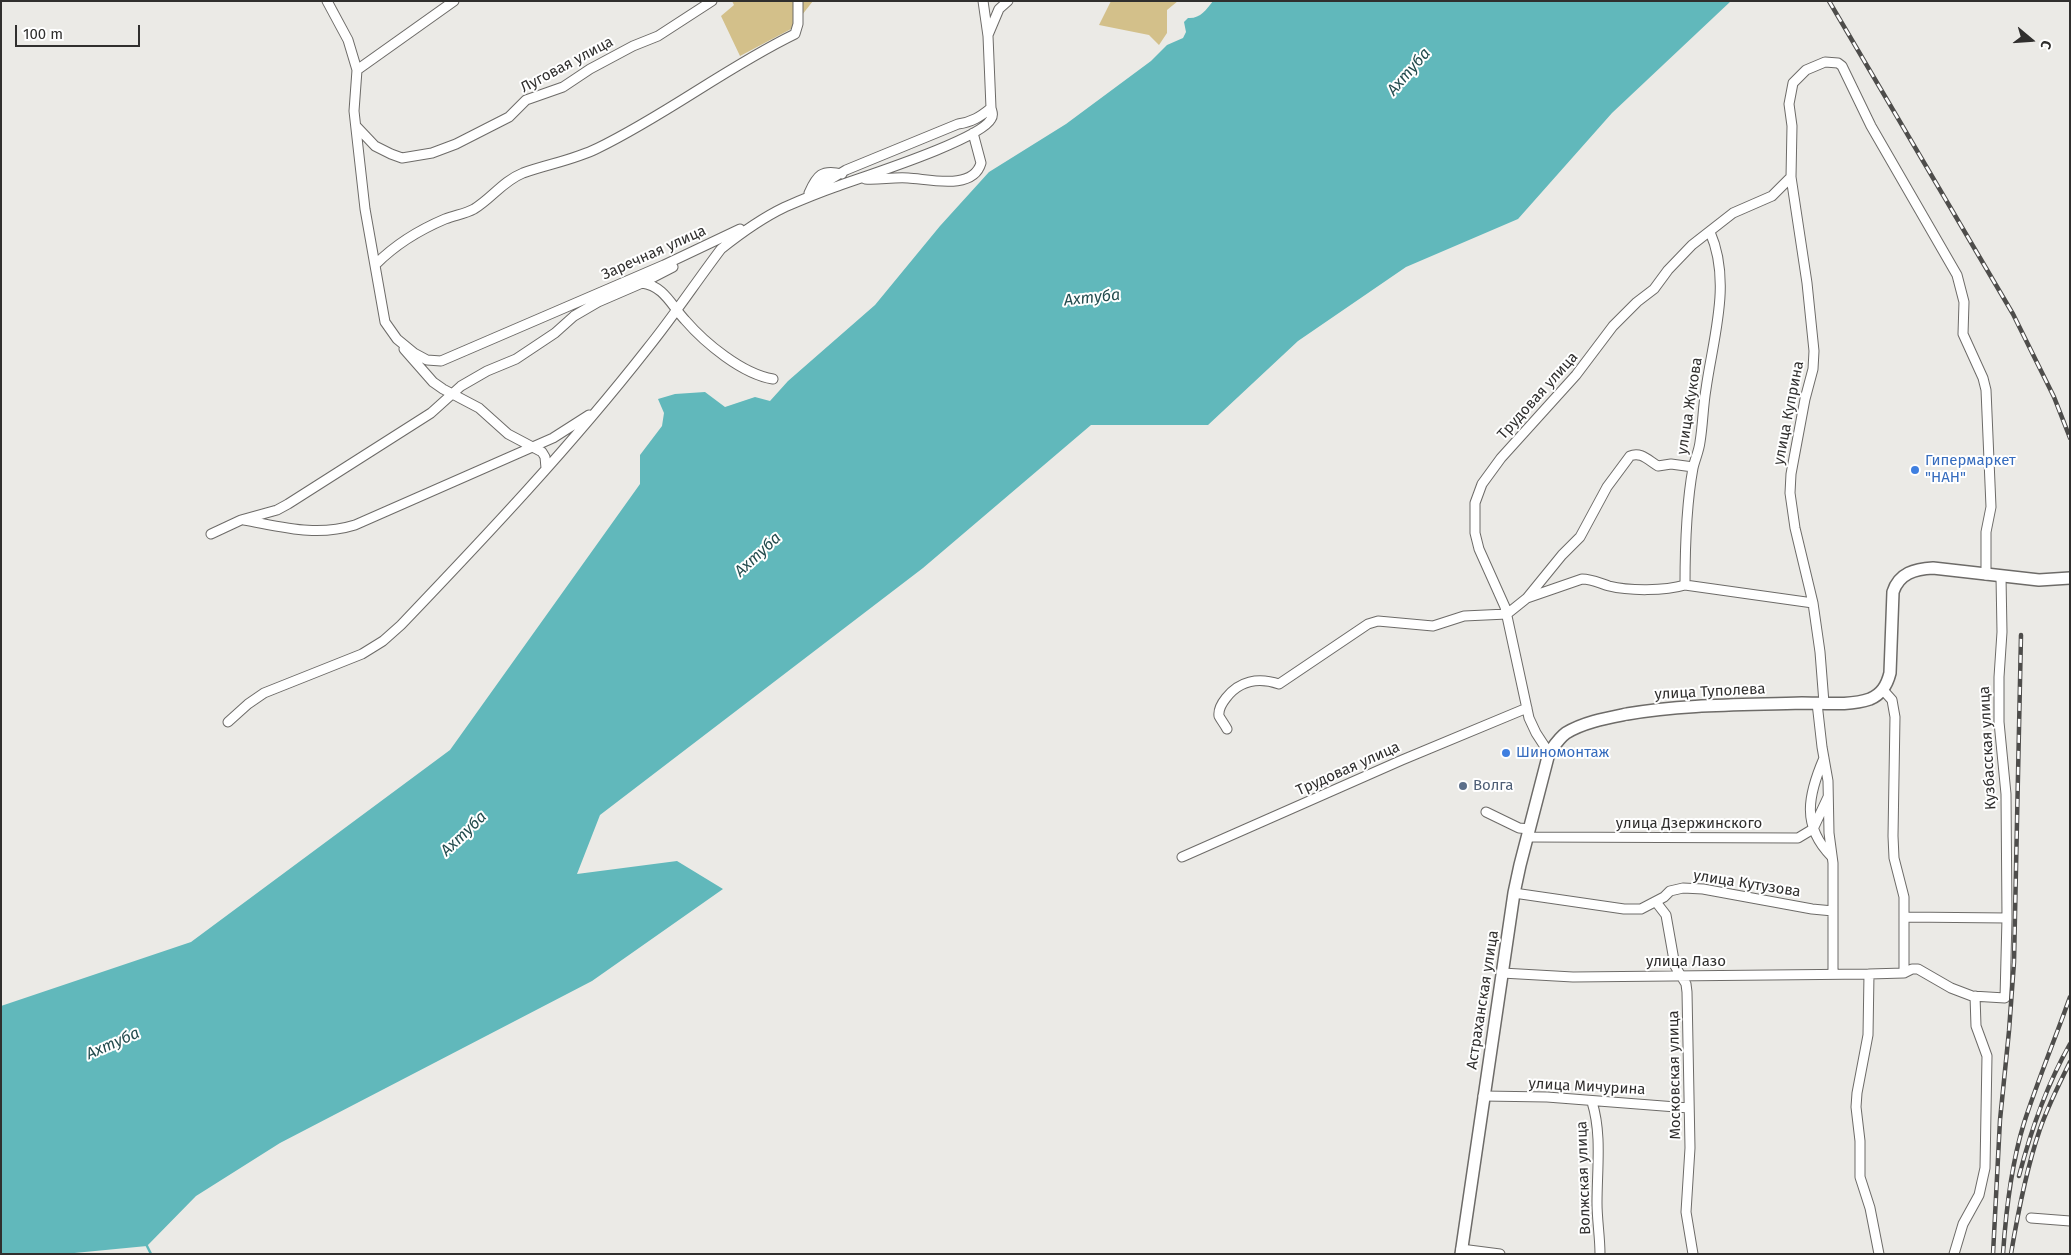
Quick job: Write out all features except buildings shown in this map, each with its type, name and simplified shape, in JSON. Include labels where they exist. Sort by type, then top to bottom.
[{"type":"main road","points":[[1883,690],[1888,683],[1890,673],[1893,592],[1899,580],[1908,573],[1920,568],[1933,568],[2039,580],[2070,578]]},
{"type":"main road","name":"улица Туполева","points":[[1549,753],[1564,735],[1574,729],[1605,718],[1698,706],[1856,702],[1870,698],[1883,690]]},
{"type":"main road","name":"Астраханская улица","points":[[1461,1252],[1514,893],[1549,753]]},
{"type":"street","points":[[327,1],[348,40],[356,70],[354,111],[365,208],[385,322],[401,342],[414,353],[427,360],[441,361]]},
{"type":"street","points":[[356,70],[454,1]]},
{"type":"street","name":"Луговая улица","points":[[356,126],[375,146],[402,158],[432,153],[456,144],[509,117],[526,100],[563,87],[590,69],[633,46],[658,36],[712,1]]},
{"type":"street","points":[[376,264],[390,250],[414,235],[443,220],[474,209],[508,181],[522,174],[598,148],[686,99],[761,51],[795,34],[798,24],[798,1]]},
{"type":"street","points":[[808,195],[916,159],[973,133],[991,120],[993,113],[991,108],[988,36],[983,1]]},
{"type":"street","points":[[988,36],[1000,9],[1008,1]]},
{"type":"street","name":"улица Куприна","points":[[1833,974],[1832,857],[1829,832],[1828,781],[1818,719],[1821,703],[1820,652],[1813,603],[1795,528],[1790,493],[1791,474],[1805,399],[1813,369],[1814,351],[1808,292],[1791,177],[1792,126],[1789,104],[1793,83],[1806,70],[1825,62],[1838,63],[1842,66],[1893,166],[1957,275],[1964,302],[1963,334],[1983,378],[1986,390],[1991,507],[1986,532],[1986,575]]},
{"type":"street","name":"Заречная улица","points":[[441,361],[664,265],[782,209],[840,174],[935,133],[969,122],[980,117],[991,108]]},
{"type":"street","points":[[840,174],[859,179],[964,180],[976,172],[981,162],[973,133]]},
{"type":"street","name":"Трудовая улица","points":[[1549,753],[1536,733],[1527,708],[1507,614],[1501,594],[1479,549],[1475,533],[1475,503],[1482,484],[1501,458],[1576,375],[1613,326],[1637,302],[1654,289],[1668,270],[1692,245],[1733,214],[1772,196],[1791,177]]},
{"type":"street","points":[[228,722],[264,693],[362,654],[383,642],[546,468],[595,412],[647,349],[721,249],[752,226],[782,209]]},
{"type":"street","name":"улица Жукова","points":[[1685,585],[1686,545],[1693,467],[1700,441],[1706,389],[1718,317],[1721,275],[1716,246],[1710,232]]},
{"type":"street","points":[[211,534],[241,520],[276,510],[288,504],[403,432],[431,413],[462,386],[487,371],[516,359],[555,333],[574,316],[598,302],[665,271],[707,245]]},
{"type":"street","points":[[642,283],[652,285],[669,298],[677,310],[719,353],[762,378],[773,379]]},
{"type":"street","points":[[401,342],[407,354],[433,382],[479,408],[508,434],[542,452],[545,457],[546,468]]},
{"type":"street","points":[[433,382],[432,368],[441,361]]},
{"type":"street","points":[[241,520],[316,532],[341,530],[553,438],[595,412]]},
{"type":"street","points":[[1227,729],[1219,716],[1219,709],[1226,697],[1237,686],[1257,680],[1278,684],[1368,624],[1378,621],[1434,626],[1464,616],[1507,614],[1526,598],[1562,555],[1580,537],[1607,487],[1630,456],[1635,454],[1641,455],[1658,466],[1671,464],[1693,467]]},
{"type":"street","name":"Кузбасская улица","points":[[1869,974],[1904,973],[1912,969],[1918,969],[1951,988],[1975,996],[2005,998],[2007,918],[2006,794],[1999,722],[1998,677],[2002,632],[2001,577]]},
{"type":"street","points":[[1526,598],[1582,579],[1591,579],[1609,586],[1622,588],[1672,589],[1685,585],[1813,603]]},
{"type":"street","points":[[1883,690],[1889,695],[1894,706],[1893,836],[1894,858],[1904,897],[1904,973]]},
{"type":"street","name":"Трудовая улица","points":[[1182,856],[1527,708]]},
{"type":"street","points":[[1824,758],[1812,788],[1810,801],[1813,829],[1819,842],[1832,857]]},
{"type":"street","points":[[1813,829],[1828,797]]},
{"type":"street","name":"улица Дзержинского","points":[[1486,812],[1528,833],[1798,838],[1813,829]]},
{"type":"street","name":"улица Кутузова","points":[[1514,893],[1624,909],[1641,909],[1656,902],[1670,891],[1683,888],[1703,889],[1812,909],[1833,911]]},
{"type":"street","name":"Московская улица","points":[[1656,902],[1666,916],[1675,966],[1686,984],[1687,992],[1690,1148],[1686,1212],[1693,1254]]},
{"type":"street","points":[[1904,917],[2007,918]]},
{"type":"street","name":"улица Лазо","points":[[1502,973],[1574,977],[1869,974]]},
{"type":"street","points":[[1869,974],[1868,1035],[1856,1107],[1860,1141],[1860,1178],[1870,1208],[1879,1254]]},
{"type":"street","points":[[1954,1254],[1963,1224],[1979,1195],[1985,1168],[1986,1056],[1976,1026],[1975,996]]},
{"type":"street","name":"улица Мичурина","points":[[1483,1096],[1547,1097],[1592,1102],[1654,1104],[1689,1108]]},
{"type":"street","name":"Волжская улица","points":[[1592,1102],[1597,1117],[1598,1133],[1597,1204],[1600,1254]]},
{"type":"street","points":[[2031,1218],[2070,1221]]},
{"type":"street","points":[[1461,1252],[1500,1254]]},
{"type":"shaded area","points":[[732,1],[813,1],[791,29],[740,56],[721,16],[734,5]]},
{"type":"shaded area","points":[[1111,1],[1178,1],[1167,10],[1167,33],[1159,45],[1149,35],[1099,25]]},
{"type":"water","name":"Ахтуба","points":[[1213,1],[1731,1],[1612,113],[1518,219],[1406,267],[1298,341],[1208,425],[1091,425],[923,568],[600,815],[577,874],[677,861],[723,889],[592,981],[280,1143],[196,1196],[147,1246],[64,1254],[1,1254],[1,1006],[191,942],[450,750],[640,484],[640,455],[662,426],[664,413],[658,399],[675,394],[705,392],[725,407],[755,397],[770,401],[788,381],[875,305],[940,226],[989,172],[1066,124],[1151,61],[1167,45],[1183,38],[1186,32],[1184,22],[1188,18],[1196,17],[1202,13]]},
{"type":"waterway","points":[[147,1246],[151,1254]]},
{"type":"railway","points":[[1829,1],[2013,314],[2054,397],[2070,438]]},
{"type":"railway","points":[[1993,1254],[2000,1120],[2014,962],[2021,635]]},
{"type":"railway","points":[[2003,1254],[2010,1188],[2019,1139],[2070,997]]},
{"type":"railway","points":[[2019,1176],[2040,1108],[2070,1044]]},
{"type":"railway","points":[[2011,1254],[2023,1191],[2035,1144],[2047,1112],[2070,1062]]},
{"type":"place","name":"Гипермаркет \"НАН\"","points":[[1915,470]]},
{"type":"place","name":"Шиномонтаж","points":[[1506,753]]},
{"type":"place","name":"Волга","points":[[1463,786]]}]
